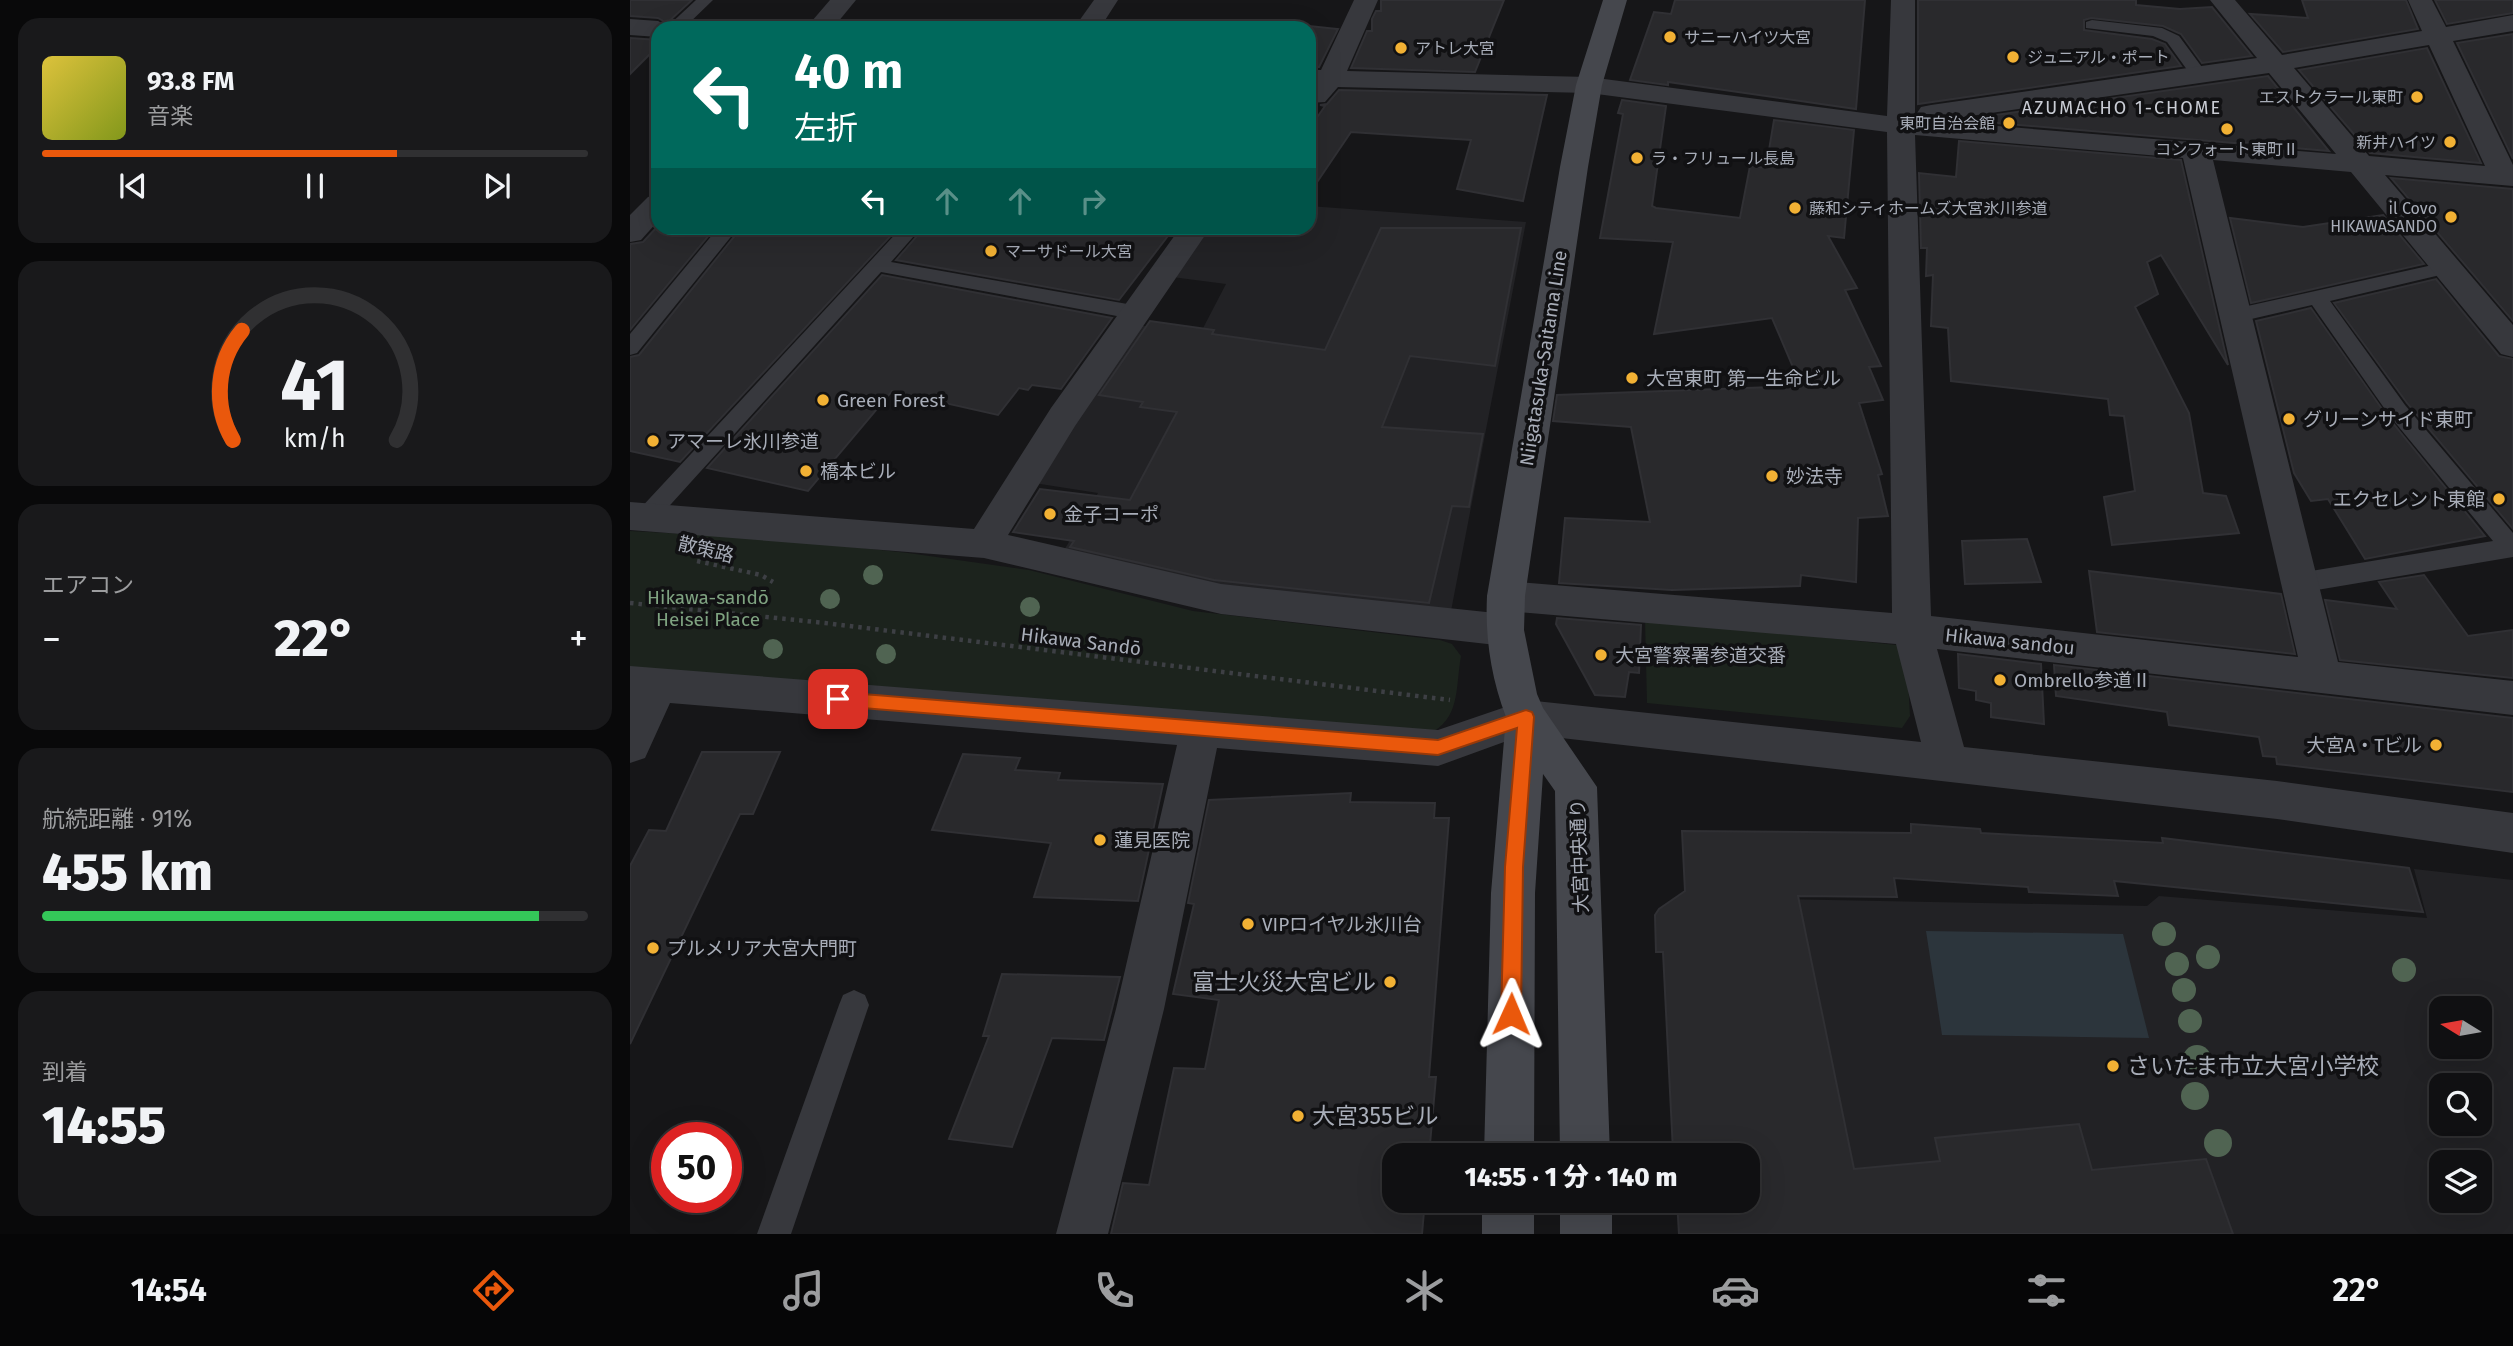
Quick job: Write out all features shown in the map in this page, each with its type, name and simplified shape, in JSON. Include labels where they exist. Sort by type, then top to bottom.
[{"type":"main road","name":"Niigatasuka-Saitama Line","points":[[1526,717],[1517,694],[1505,613],[1571,181],[1589,85],[1615,0]]},
{"type":"main road","points":[[1509,1143],[1513,893],[1526,717]]},
{"type":"main road","name":"大宮中央通り","points":[[1526,717],[1576,787],[1585,1143]]},
{"type":"main road","points":[[1508,1213],[1508,1234]]},
{"type":"main road","points":[[1586,1213],[1586,1234]]},
{"type":"street","points":[[824,21],[844,0]]},
{"type":"street","points":[[1092,21],[1106,0]]},
{"type":"street","points":[[1366,0],[1320,79],[1589,85],[1901,122],[2196,151],[2509,177]]},
{"type":"street","points":[[1903,0],[1901,122],[1906,476],[1912,630],[1948,765]]},
{"type":"street","points":[[2222,0],[2356,163],[2513,346]]},
{"type":"street","points":[[2420,0],[2509,177]]},
{"type":"street","points":[[1901,122],[2274,64],[2513,23]]},
{"type":"street","points":[[630,27],[651,28]]},
{"type":"street","points":[[2196,151],[2322,676]]},
{"type":"street","points":[[630,233],[651,210]]},
{"type":"street","points":[[984,544],[1133,312],[1190,235]]},
{"type":"street","name":"Hikawa sandou","points":[[638,517],[984,544],[1221,599],[1912,630],[2513,698]]},
{"type":"street","points":[[630,745],[645,684],[1438,748],[1526,717],[2277,800],[2513,833]]},
{"type":"street","points":[[1082,1234],[1140,1009],[1194,756],[1203,730]]},
{"type":"lane","points":[[682,21],[705,0]]},
{"type":"lane","points":[[2092,25],[2155,31],[2173,39],[2199,74]]},
{"type":"lane","points":[[630,348],[722,235]]},
{"type":"lane","points":[[638,517],[904,235]]},
{"type":"lane","points":[[875,265],[1133,312]]},
{"type":"lane","points":[[2234,316],[2446,268]]},
{"type":"lane","points":[[2317,298],[2397,410],[2512,547]]},
{"type":"lane","points":[[2299,583],[2512,547]]},
{"type":"lane","points":[[774,1234],[854,1005]]},
{"type":"path","name":"散策路","points":[[688,559],[761,575],[774,582]]},
{"type":"path","name":"Hikawa Sandō","points":[[630,603],[825,623],[1454,701]]},
{"type":"shaded area","points":[[1316,207],[1526,222],[1451,611],[1208,586],[1063,552],[1098,493],[1034,483],[1138,325],[1200,334],[1226,284],[1172,277],[1203,235],[1316,235]]},
{"type":"shaded area","name":"さいたま市立大宮小学校","points":[[2414,869],[2513,880],[2513,1234],[1723,1234],[1738,1213],[1760,1213],[1760,1143],[1747,1143],[1720,898],[2147,906],[2159,896],[2427,918]]},
{"type":"shaded area","points":[[1926,931],[2123,934],[2149,1038],[1942,1035]]},
{"type":"green space","name":"Hikawa-sandō Heisei Place","points":[[630,531],[780,539],[908,553],[1029,570],[1193,611],[1440,640],[1452,644],[1461,656],[1457,692],[1446,721],[1427,735],[630,676]]},
{"type":"green space","points":[[1645,619],[1906,646],[1910,716],[1902,728],[1647,703]]},
{"type":"building","points":[[630,0],[692,0],[669,21],[630,16]]},
{"type":"building","points":[[1381,0],[1504,0],[1475,72],[1351,68],[1367,31],[1372,31],[1372,19],[1376,11],[1381,11]]},
{"type":"building","points":[[1675,0],[1865,0],[1856,109],[1668,82],[1668,85],[1630,80],[1654,12],[1671,14]]},
{"type":"building","points":[[1918,0],[2136,0],[2136,5],[2180,9],[2212,7],[2252,56],[2202,63],[2181,34],[2163,26],[2091,18],[2084,20],[2084,30],[2152,39],[2165,44],[2181,66],[1918,104]]},
{"type":"building","points":[[2302,0],[2406,0],[2418,29],[2283,52],[2250,14],[2308,18]]},
{"type":"building","points":[[2435,0],[2513,0],[2513,13],[2447,24]]},
{"type":"building","points":[[1316,27],[1338,29],[1319,67],[1316,67]]},
{"type":"building","points":[[2513,34],[2513,159],[2457,43]]},
{"type":"building","points":[[630,38],[651,40],[651,53],[630,74]]},
{"type":"building","points":[[2427,48],[2481,163],[2370,153],[2299,70]]},
{"type":"building","points":[[2268,76],[2329,151],[2271,146],[2268,142],[2234,143],[1961,120]]},
{"type":"building","points":[[1339,90],[1547,95],[1523,201],[1457,189],[1471,140],[1351,132],[1316,184],[1316,119],[1325,106],[1320,105],[1327,104]]},
{"type":"building","points":[[1622,100],[1666,106],[1652,206],[1656,208],[1740,218],[1750,166],[1766,168],[1774,120],[1854,130],[1844,238],[1828,236],[1857,288],[1845,290],[1881,366],[1869,367],[1883,400],[1859,403],[1882,474],[1878,475],[1888,516],[1858,518],[1856,582],[1801,575],[1800,586],[1672,590],[1559,583],[1565,518],[1650,522],[1631,427],[1553,421],[1557,395],[1801,386],[1772,318],[1654,334],[1673,242],[1600,238],[1623,114],[1618,113]]},
{"type":"building","points":[[1959,141],[2181,160],[2228,365],[2161,255],[2147,262],[2158,294],[2135,307],[2189,413],[2203,493],[2226,496],[2239,533],[2112,545],[2104,497],[2135,491],[2124,416],[2110,415],[2108,399],[1951,381],[1948,328],[1931,326],[1933,275],[1926,276],[1927,248],[1921,248],[1919,173],[1956,177]]},
{"type":"building","points":[[2391,178],[2513,189],[2513,321]]},
{"type":"building","points":[[2383,215],[2424,264],[2251,303],[2230,218],[2303,227]]},
{"type":"building","points":[[1381,228],[1521,228],[1495,366],[1410,356],[1382,427],[1483,434],[1469,507],[1452,506],[1429,603],[1214,580],[1070,547],[1074,541],[1013,532],[1040,489],[1130,500],[1177,412],[1140,407],[1143,402],[1099,395],[1150,321],[1214,330],[1212,334],[1325,350]]},
{"type":"building","points":[[651,233],[709,235],[630,330],[630,244],[643,242]]},
{"type":"building","points":[[735,235],[891,235],[680,462],[630,451],[630,357],[639,355]]},
{"type":"building","points":[[918,235],[1169,235],[1119,300],[896,260]]},
{"type":"building","points":[[882,275],[1112,318],[1061,389],[1032,385],[1028,390],[1019,388],[998,415],[892,391],[808,491],[707,468]]},
{"type":"building","points":[[2436,279],[2499,356],[2513,359],[2513,529],[2407,403],[2334,303]]},
{"type":"building","points":[[2311,308],[2387,416],[2485,536],[2365,559],[2328,499],[2311,501],[2294,473],[2256,321]]},
{"type":"building","points":[[2027,539],[2041,582],[1965,584],[1962,541]]},
{"type":"building","points":[[2089,571],[2281,594],[2295,654],[2097,632]]},
{"type":"building","points":[[2424,575],[2468,636],[2513,630],[2513,678],[2340,660],[2325,600],[2397,609],[2379,582]]},
{"type":"building","points":[[1557,618],[1641,625],[1639,673],[1629,672],[1625,697],[1595,695],[1556,624]]},
{"type":"building","name":"Ombrello参道Ⅱ","points":[[1958,654],[2041,664],[2044,724],[1991,717],[1991,703],[1976,700],[1976,691],[1959,688]]},
{"type":"building","points":[[2054,665],[2513,718],[2513,792],[2277,764],[2276,757],[2263,756],[2259,737],[2169,725],[2167,712],[2056,696]]},
{"type":"building","points":[[702,752],[780,752],[753,814],[740,814],[630,1044],[630,866],[649,830],[666,831]]},
{"type":"building","points":[[963,754],[1020,758],[1015,770],[1060,773],[1058,780],[1163,784],[1138,901],[1034,897],[1051,843],[932,830]]},
{"type":"building","points":[[1351,793],[1350,802],[1435,803],[1434,818],[1449,818],[1429,1077],[1436,1077],[1430,1143],[1382,1143],[1382,1213],[1424,1213],[1422,1234],[1111,1234],[1123,1183],[1149,1185],[1174,1068],[1205,1069],[1219,1000],[1173,994],[1194,904],[1188,903],[1209,800]]},
{"type":"building","points":[[1911,824],[1980,829],[1981,833],[2163,843],[2162,838],[2409,868],[2423,912],[2114,881],[2118,896],[2029,892],[2028,887],[1894,878],[1897,897],[1798,896],[1854,1169],[1940,1161],[1935,1138],[2079,1124],[2092,1170],[2206,1159],[2233,1234],[1679,1234],[1678,1213],[1760,1213],[1760,1143],[1673,1143],[1663,952],[1656,952],[1655,915],[1659,909],[1685,891],[1682,831],[1911,833]]},
{"type":"building","points":[[1002,974],[1120,977],[1104,1040],[1052,1038],[1012,1147],[949,1139],[989,1036],[983,1036]]},
{"type":"place","name":"サニーハイツ大宮","points":[[1670,37]]},
{"type":"place","name":"アトレ大宮","points":[[1401,48]]},
{"type":"place","name":"ジュニアル・ポート","points":[[2013,57]]},
{"type":"place","name":"エストクラール東町","points":[[2417,97]]},
{"type":"place","name":"東町自治会館","points":[[2009,123]]},
{"type":"place","name":"コンフォート東町Ⅱ","points":[[2227,129]]},
{"type":"place","name":"新井ハイツ","points":[[2450,142]]},
{"type":"place","name":"ラ・フリュール長島","points":[[1637,158]]},
{"type":"place","name":"藤和シティホームズ大宮氷川参道","points":[[1795,208]]},
{"type":"place","name":"il Covo HIKAWASANDO","points":[[2451,217]]},
{"type":"place","name":"マーサドール大宮","points":[[991,251]]},
{"type":"place","name":"大宮東町 第一生命ビル","points":[[1632,378]]},
{"type":"place","name":"Green Forest","points":[[823,400]]},
{"type":"place","name":"グリーンサイド東町","points":[[2289,419]]},
{"type":"place","name":"アマーレ氷川参道","points":[[653,441]]},
{"type":"place","name":"橋本ビル","points":[[806,471]]},
{"type":"place","name":"妙法寺","points":[[1772,476]]},
{"type":"place","name":"エクセレント東館","points":[[2499,499]]},
{"type":"place","name":"金子コーポ","points":[[1050,514]]},
{"type":"place","name":"大宮警察署参道交番","points":[[1601,655]]},
{"type":"place","name":"Ombrello参道Ⅱ","points":[[2000,680]]},
{"type":"place","name":"大宮A・Tビル","points":[[2436,745]]},
{"type":"place","name":"蓮見医院","points":[[1100,840]]},
{"type":"place","name":"VIPロイヤル氷川台","points":[[1248,924]]},
{"type":"place","name":"プルメリア大宮大門町","points":[[653,948]]},
{"type":"place","name":"富士火災大宮ビル","points":[[1390,982]]},
{"type":"place","name":"さいたま市立大宮小学校","points":[[2113,1066]]},
{"type":"place","name":"大宮355ビル","points":[[1298,1116]]},
{"type":"district","name":"AZUMACHO 1-CHOME","points":[[2122,108]]},
{"type":"route","points":[[838,699],[1030,717],[1438,748],[1526,717],[1518,790],[1514,867],[1511,1014]]}]
